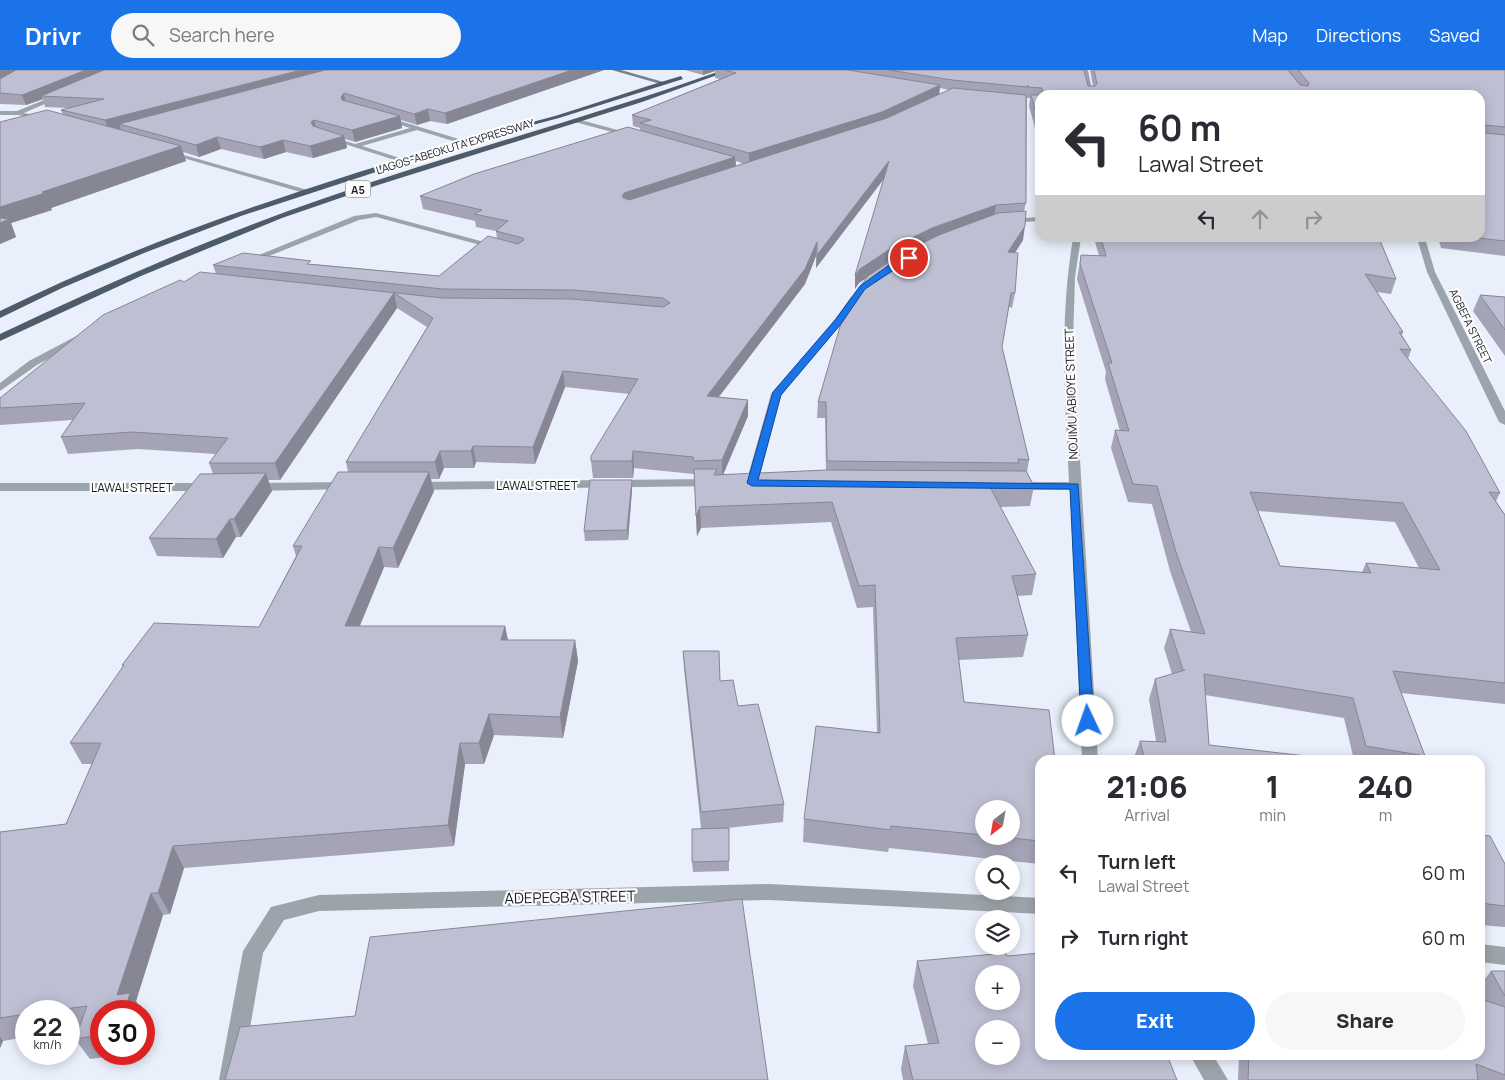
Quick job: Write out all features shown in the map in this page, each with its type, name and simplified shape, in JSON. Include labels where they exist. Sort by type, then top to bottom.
[{"type":"highway","name":"LAGOS-ABEOKUTA EXPRESSWAY","points":[[0,338],[58,310],[264,222],[375,183],[577,121],[728,70]]},
{"type":"highway","name":"LAGOS-ABEOKUTA EXPRESSWAY","points":[[0,315],[59,286],[141,251],[307,191],[463,142],[557,117],[695,73]]},
{"type":"main road","points":[[615,70],[664,84]]},
{"type":"street","points":[[1086,70],[1089,90]]},
{"type":"street","points":[[18,113],[66,92]]},
{"type":"street","points":[[0,113],[18,113],[56,121]]},
{"type":"street","points":[[374,115],[463,142]]},
{"type":"street","points":[[577,121],[637,137]]},
{"type":"street","points":[[355,146],[418,128]]},
{"type":"street","points":[[318,135],[404,161]]},
{"type":"street","points":[[161,151],[307,191]]},
{"type":"street","points":[[234,267],[368,215],[376,215],[511,250]]},
{"type":"street","points":[[995,222],[1035,219]]},
{"type":"street","name":"NOJIMU ABIOYE STREET","points":[[1076,242],[1071,277],[1068,343],[1090,755]]},
{"type":"street","name":"AGBEFA STREET","points":[[1422,242],[1432,272],[1505,422]]},
{"type":"street","points":[[752,483],[776,394],[838,322],[862,287]]},
{"type":"street","points":[[0,388],[33,363],[91,332]]},
{"type":"street","name":"LAWAL STREET","points":[[404,486],[722,483]]},
{"type":"street","points":[[244,487],[364,486]]},
{"type":"street","points":[[1006,486],[1075,486]]},
{"type":"street","name":"LAWAL STREET","points":[[0,487],[224,487]]},
{"type":"street","name":"ADEPEGBA STREET","points":[[230,1080],[253,951],[278,913],[319,903],[769,892],[1035,906]]},
{"type":"street","points":[[1485,954],[1505,956]]},
{"type":"street","points":[[1204,1060],[1217,1080]]},
{"type":"building","points":[[16,70],[86,70],[22,95],[0,93],[0,79]]},
{"type":"building","points":[[104,70],[301,70],[105,120],[61,110],[104,99],[41,96]]},
{"type":"building","points":[[325,70],[572,70],[445,113],[428,109],[414,114],[344,93],[341,97],[342,100],[400,116],[352,130],[314,120],[311,122],[313,126],[344,136],[310,146],[283,140],[260,147],[217,137],[196,145],[119,124]]},
{"type":"building","points":[[725,70],[848,70],[940,85],[882,112],[749,153],[640,123],[651,120],[632,115],[736,73]]},
{"type":"building","points":[[889,70],[1084,70],[1088,86],[1095,86],[1097,84],[1094,70],[1288,70],[1300,85],[1308,86],[1309,83],[1298,70],[1505,70],[1505,127],[1485,125],[1485,90],[1042,90],[1042,88],[1028,87],[1028,85],[1027,87],[952,80]]},
{"type":"building","points":[[953,88],[1026,95],[1026,203],[996,205],[932,228],[893,247],[860,269],[855,275],[889,161],[817,255],[817,242],[805,269],[707,396],[748,400],[722,460],[694,461],[693,457],[633,451],[632,461],[591,461],[591,456],[638,379],[563,371],[533,447],[473,446],[471,451],[440,451],[435,462],[346,462],[433,318],[394,293],[275,463],[209,463],[228,438],[132,432],[61,437],[85,403],[0,408],[0,398],[103,315],[180,280],[184,282],[200,272],[443,298],[572,299],[663,307],[670,303],[663,298],[573,290],[443,289],[213,265],[243,253],[311,261],[307,264],[439,276],[488,236],[518,244],[524,240],[523,238],[496,231],[508,221],[474,214],[482,210],[420,196],[474,174],[628,127],[735,157],[624,193],[622,197],[629,200],[887,118]]},
{"type":"building","points":[[1031,95],[1035,95],[1035,109]]},
{"type":"building","points":[[47,110],[181,146],[0,207],[0,122]]},
{"type":"building","points":[[1485,133],[1505,135],[1505,241],[1485,239]]},
{"type":"building","points":[[1026,211],[1025,226],[1008,252],[1018,253],[1015,293],[1011,293],[1002,347],[1029,460],[1018,459],[1019,463],[827,461],[826,402],[818,402],[846,306],[868,276],[901,254],[939,235],[998,213]]},
{"type":"building","points":[[0,218],[9,219],[0,223]]},
{"type":"building","points":[[1102,242],[1381,242],[1396,279],[1365,274],[1403,332],[1399,332],[1411,350],[1400,349],[1466,431],[1500,493],[1489,492],[1505,515],[1505,683],[1393,671],[1425,755],[1366,746],[1353,698],[1204,674],[1209,745],[1297,755],[1144,755],[1140,741],[1166,742],[1155,679],[1185,670],[1183,670],[1170,629],[1205,634],[1176,552],[1157,486],[1133,484],[1115,430],[1129,431],[1108,363],[1112,363],[1080,264],[1081,255],[1106,256]],"holes":[[[1250,492],[1403,503],[1440,570],[1366,563],[1371,573],[1280,566]]]},
{"type":"building","points":[[1480,295],[1505,297],[1505,330]]},
{"type":"building","points":[[694,469],[717,469],[714,475],[827,470],[1026,471],[1034,486],[990,487],[1036,574],[1012,576],[1028,635],[956,638],[964,702],[1049,710],[1054,755],[1035,755],[1035,840],[1020,839],[1020,800],[975,800],[975,834],[891,826],[891,830],[804,819],[816,726],[880,733],[875,585],[859,586],[832,502],[700,507],[696,516]]},
{"type":"building","points":[[338,472],[429,472],[393,548],[379,547],[345,626],[505,626],[501,640],[575,640],[560,717],[489,714],[479,743],[460,743],[448,825],[173,846],[158,893],[151,893],[117,995],[130,993],[128,1000],[90,1000],[90,1037],[80,1038],[80,1025],[87,1006],[80,1007],[80,1000],[15,1000],[15,1016],[0,1018],[0,832],[66,824],[101,743],[70,743],[124,665],[122,665],[154,623],[259,627],[302,546],[293,546]]},
{"type":"building","points":[[266,473],[234,519],[230,519],[216,539],[149,538],[200,474]]},
{"type":"building","points":[[590,480],[632,480],[627,530],[584,531]]},
{"type":"building","points":[[683,651],[719,651],[720,681],[733,680],[738,706],[758,704],[784,804],[701,812]]},
{"type":"building","points":[[729,828],[729,861],[692,862],[692,829]]},
{"type":"building","points":[[1485,836],[1490,836],[1505,864],[1505,906],[1485,904]]},
{"type":"building","points":[[742,899],[768,1080],[225,1080],[240,1027],[355,1016],[370,937]]},
{"type":"building","points":[[1035,953],[1035,1060],[1169,1060],[1177,1080],[913,1080],[905,1046],[939,1043],[917,961],[984,955],[1007,956]]},
{"type":"building","points":[[1491,971],[1505,971],[1505,996]]},
{"type":"building","points":[[1485,1001],[1505,1007],[1505,1075],[1476,1064],[1478,1080],[1248,1080],[1249,1060],[1485,1060]]},
{"type":"route","points":[[909,258],[896,264],[862,287],[838,322],[776,394],[752,483],[1075,486],[1088,721]]}]
